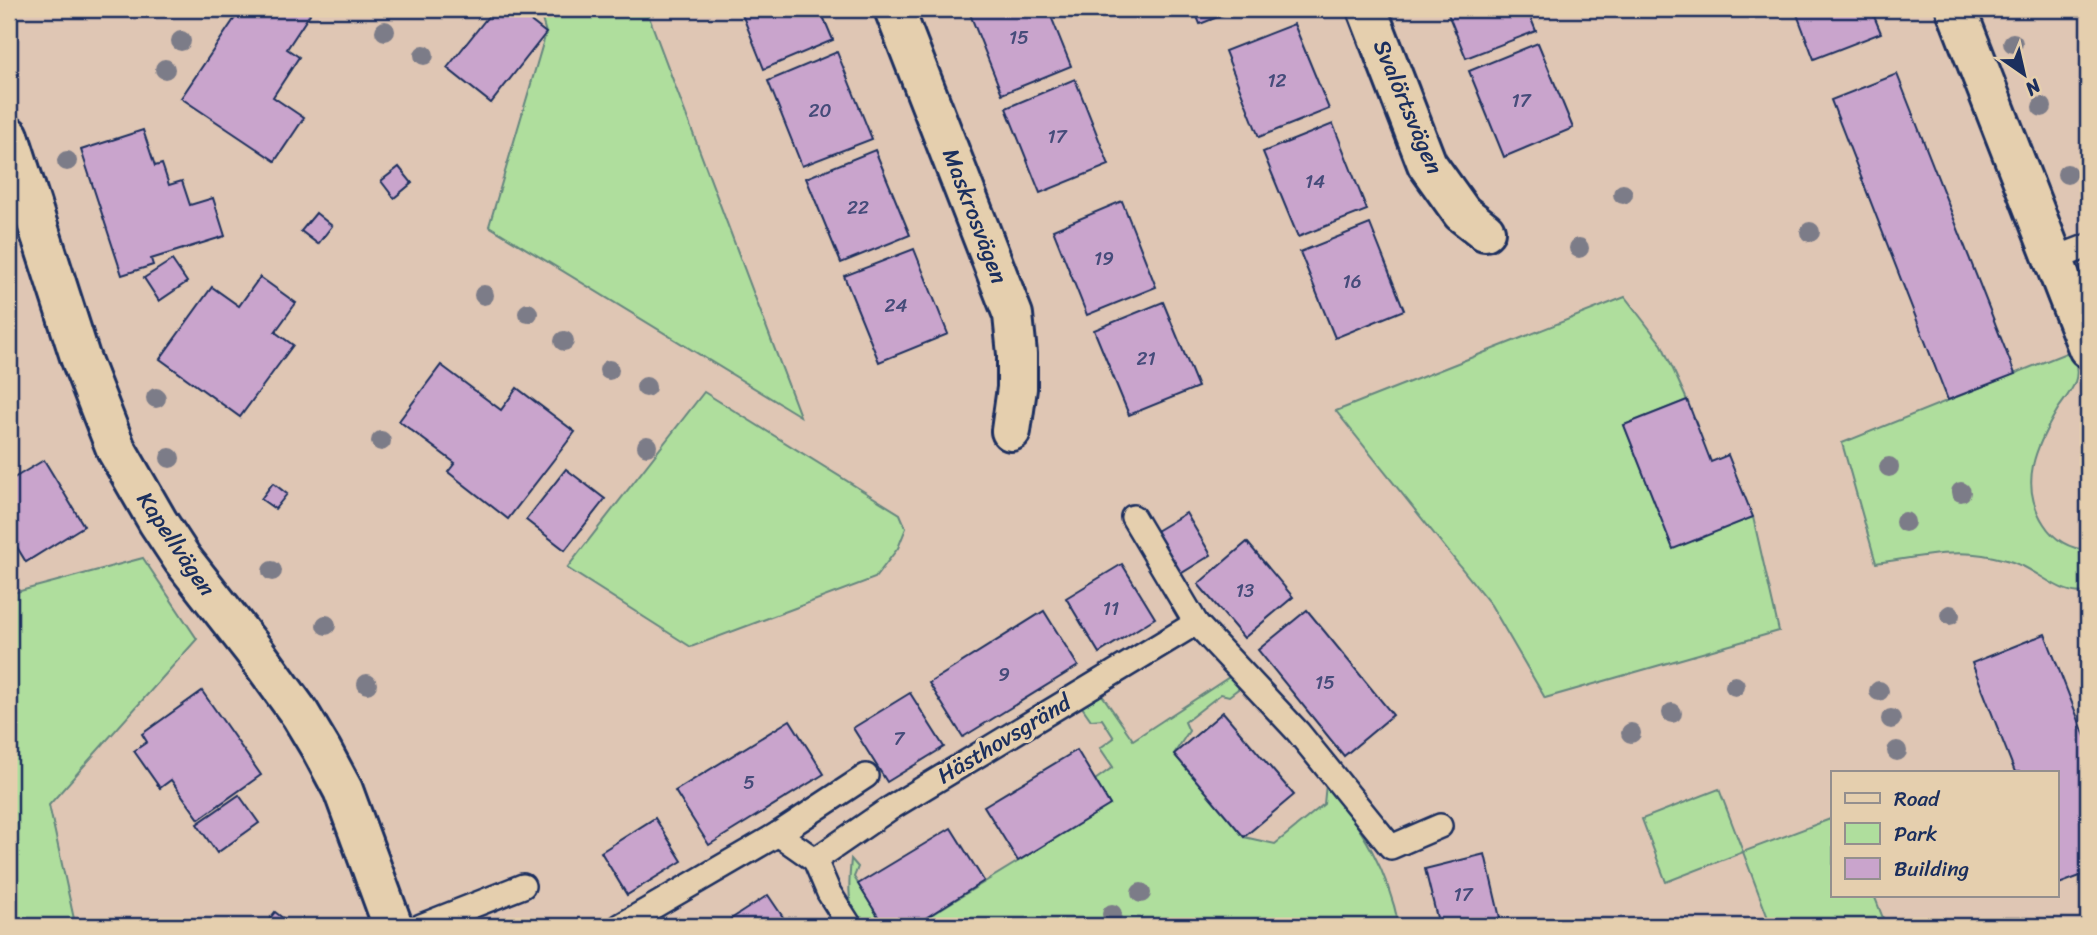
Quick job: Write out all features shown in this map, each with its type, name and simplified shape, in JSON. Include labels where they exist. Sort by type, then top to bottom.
[{"type":"street","name":"Maskrosvägen","points":[[894,9],[1013,315],[1017,388],[1011,431]]},
{"type":"street","name":"Svalörtsvägen","points":[[1367,9],[1427,164],[1462,212],[1485,231]]},
{"type":"street","points":[[1956,9],[2071,253],[2088,348]]},
{"type":"street","name":"Kapellvägen","points":[[9,136],[80,357],[116,449],[183,560],[262,663],[321,749],[342,790],[393,926]]},
{"type":"lane","points":[[1133,517],[1196,623],[1298,732],[1391,847],[1440,826]]},
{"type":"lane","name":"Hästhovsgränd","points":[[815,860],[889,809],[1196,623]]},
{"type":"lane","points":[[620,926],[778,834],[866,776]]},
{"type":"lane","points":[[778,834],[815,860],[829,893],[850,926]]},
{"type":"lane","points":[[421,926],[523,886]]},
{"type":"green space","points":[[539,9],[646,9],[800,416],[489,226],[546,33]]},
{"type":"green space","points":[[1625,297],[1662,345],[1687,400],[1624,425],[1673,548],[1753,517],[1779,631],[1545,698],[1491,605],[1336,411]]},
{"type":"green space","points":[[2071,351],[2076,366],[2076,378],[2043,437],[2033,465],[2031,480],[2036,509],[2044,524],[2053,535],[2069,546],[2088,550],[2088,592],[2079,593],[2061,588],[2016,563],[1970,553],[1876,563],[1842,443]]},
{"type":"green space","points":[[704,392],[900,514],[906,528],[898,548],[875,578],[691,647],[567,568]]},
{"type":"green space","points":[[143,558],[197,639],[49,805],[74,919],[63,926],[9,926],[9,594]]},
{"type":"green space","points":[[1234,674],[1242,686],[1229,696],[1221,694],[1185,722],[1189,731],[1174,754],[1244,837],[1275,844],[1324,804],[1326,784],[1372,850],[1388,886],[1399,926],[913,926],[1110,805],[1095,780],[1113,767],[1100,748],[1114,738],[1102,719],[1091,720],[1082,707],[1102,695],[1133,740]]},
{"type":"green space","points":[[1719,789],[1743,852],[1666,882],[1642,819]]},
{"type":"green space","points":[[1831,819],[1831,897],[1875,897],[1886,926],[1771,926],[1743,852]]},
{"type":"green space","points":[[851,859],[858,867],[854,877],[884,926],[860,926],[852,910]]},
{"type":"building","points":[[241,9],[303,9],[310,14],[287,49],[299,57],[273,97],[304,118],[275,161],[181,98]]},
{"type":"building","points":[[494,9],[515,9],[546,33],[491,103],[447,68]]},
{"type":"building","points":[[740,9],[820,9],[833,40],[764,69]]},
{"type":"building","points":[[968,9],[1048,9],[1071,66],[1002,94]]},
{"type":"building","points":[[1194,9],[1238,9],[1200,24]]},
{"type":"building","points":[[1446,9],[1527,9],[1536,31],[1466,58]]},
{"type":"building","points":[[1795,9],[1871,9],[1881,33],[1814,59]]},
{"type":"building","points":[[1294,24],[1329,109],[1259,137],[1225,51]]},
{"type":"building","points":[[1538,43],[1573,128],[1504,157],[1469,71]]},
{"type":"building","points":[[837,52],[872,139],[802,166],[768,81]]},
{"type":"building","points":[[1897,74],[2015,374],[1948,400],[1831,100]]},
{"type":"building","points":[[1075,79],[1109,165],[1040,193],[1006,108]]},
{"type":"building","points":[[1333,124],[1367,210],[1298,237],[1263,152]]},
{"type":"building","points":[[143,130],[155,166],[162,164],[169,185],[182,181],[190,205],[213,198],[225,236],[151,259],[153,265],[122,275],[81,150]]},
{"type":"building","points":[[875,150],[910,235],[841,263],[806,178]]},
{"type":"building","points":[[399,167],[412,183],[394,198],[381,181]]},
{"type":"building","points":[[1122,201],[1156,287],[1087,315],[1053,230]]},
{"type":"building","points":[[316,213],[332,226],[318,244],[301,231]]},
{"type":"building","points":[[1370,224],[1404,310],[1335,338],[1300,252]]},
{"type":"building","points":[[914,249],[948,334],[879,362],[844,276]]},
{"type":"building","points":[[172,260],[187,282],[159,301],[144,278]]},
{"type":"building","points":[[260,277],[296,303],[275,332],[293,345],[240,417],[160,359],[212,287],[239,306]]},
{"type":"building","points":[[1163,302],[1198,387],[1129,415],[1094,330]]},
{"type":"building","points":[[441,365],[501,410],[517,388],[575,432],[508,519],[448,472],[455,463],[399,421]]},
{"type":"building","points":[[1687,400],[1711,462],[1728,455],[1753,517],[1673,549],[1624,425]]},
{"type":"building","points":[[44,460],[84,526],[26,562],[9,534],[9,481]]},
{"type":"building","points":[[566,469],[605,499],[565,550],[526,520]]},
{"type":"building","points":[[273,483],[287,494],[275,509],[261,499]]},
{"type":"building","points":[[1186,513],[1211,555],[1177,576],[1151,534]]},
{"type":"building","points":[[1247,542],[1293,597],[1244,638],[1198,584]]},
{"type":"building","points":[[1122,564],[1155,618],[1099,653],[1066,598]]},
{"type":"building","points":[[1307,610],[1393,715],[1344,756],[1258,650]]},
{"type":"building","points":[[1044,611],[1078,666],[963,737],[929,683]]},
{"type":"building","points":[[2045,634],[2088,744],[2088,873],[2059,884],[2058,771],[2015,771],[1972,663]]},
{"type":"building","points":[[202,691],[261,775],[199,819],[171,780],[160,788],[134,751],[147,742],[142,734]]},
{"type":"building","points":[[910,693],[944,747],[887,782],[853,728]]},
{"type":"building","points":[[1223,712],[1294,795],[1244,837],[1174,754]]},
{"type":"building","points":[[790,720],[824,774],[709,845],[675,791]]},
{"type":"building","points":[[1077,750],[1110,805],[1018,861],[984,806]]},
{"type":"building","points":[[239,795],[259,823],[217,853],[197,824]]},
{"type":"building","points":[[655,818],[682,861],[627,895],[601,852]]},
{"type":"building","points":[[951,828],[984,881],[913,926],[884,926],[858,884]]},
{"type":"building","points":[[1485,854],[1500,918],[1469,926],[1439,926],[1425,869]]},
{"type":"building","points":[[768,895],[789,926],[722,926],[734,917]]},
{"type":"building","points":[[275,912],[293,926],[264,926]]}]
